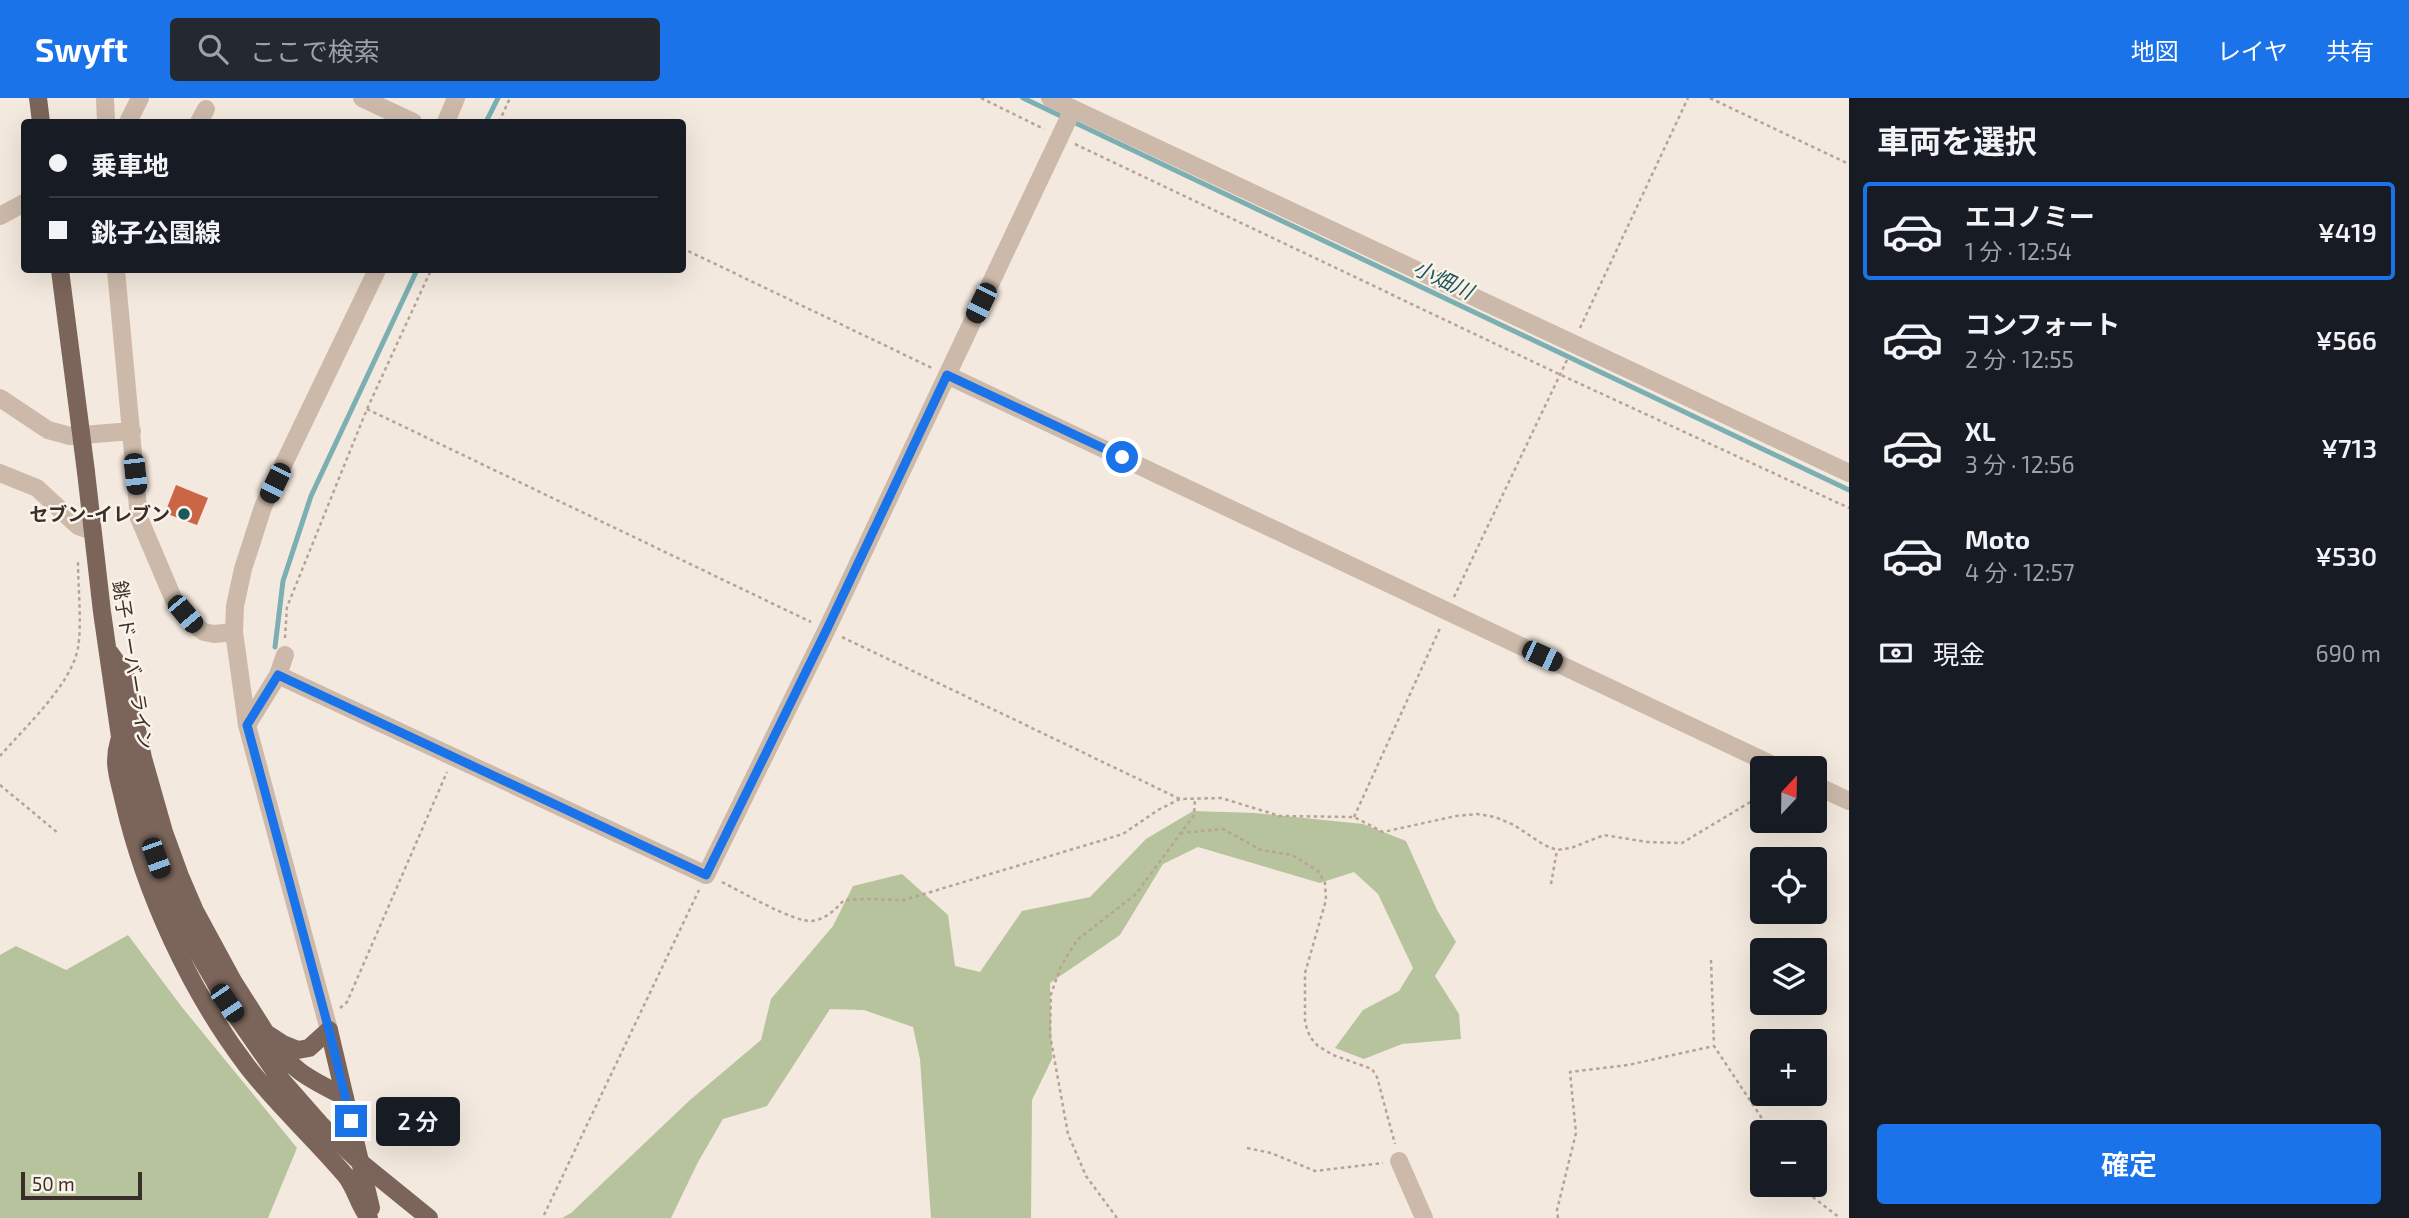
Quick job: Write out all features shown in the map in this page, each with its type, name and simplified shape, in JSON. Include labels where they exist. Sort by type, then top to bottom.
[{"type":"main road","points":[[38,98],[41,119]]},
{"type":"main road","name":"銚子ドーバーライン","points":[[60,273],[86,472],[85,528],[120,737],[156,858],[189,937],[227,1003],[254,1043],[302,1105],[322,1126],[360,1162],[429,1218]]},
{"type":"main road","points":[[107,650],[125,674],[143,758],[164,832],[180,876],[211,942],[282,1058],[295,1069],[345,1097]]},
{"type":"main road","points":[[120,737],[114,759],[131,834],[179,952],[212,1012],[246,1064],[272,1097],[349,1180],[371,1218]]},
{"type":"main road","points":[[266,1033],[298,1050],[309,1048],[328,1026]]},
{"type":"main road","points":[[328,1026],[371,1218]]},
{"type":"street","points":[[105,98],[106,119]]},
{"type":"street","points":[[130,119],[140,98]]},
{"type":"street","points":[[362,98],[407,119]]},
{"type":"street","points":[[447,119],[456,98]]},
{"type":"street","points":[[1050,98],[1849,472]]},
{"type":"street","points":[[278,675],[706,875],[827,629],[1073,109]]},
{"type":"street","points":[[0,216],[21,205]]},
{"type":"street","points":[[116,273],[139,518],[173,598],[197,627],[214,634],[234,632]]},
{"type":"street","points":[[328,1026],[247,725],[234,632],[235,606],[243,569],[263,507],[376,273]]},
{"type":"street","points":[[947,375],[1754,756]]},
{"type":"street","points":[[0,398],[48,430],[70,436],[132,431]]},
{"type":"street","points":[[0,473],[37,488],[85,528]]},
{"type":"street","points":[[247,725],[278,675],[285,655]]},
{"type":"street","points":[[1827,791],[1849,801]]},
{"type":"street","points":[[1399,1161],[1424,1218]]},
{"type":"path","points":[[500,119],[510,98]]},
{"type":"path","points":[[981,98],[1561,376],[1849,508]]},
{"type":"path","points":[[1354,817],[1447,611],[1561,376],[1688,98]]},
{"type":"path","points":[[1710,98],[1849,164]]},
{"type":"path","points":[[686,250],[947,375]]},
{"type":"path","points":[[285,655],[286,607],[367,409],[430,273]]},
{"type":"path","points":[[367,409],[1180,799]]},
{"type":"path","points":[[0,755],[73,667],[78,646],[85,528]]},
{"type":"path","points":[[328,1026],[347,1002],[454,757]]},
{"type":"path","points":[[0,785],[58,833]]},
{"type":"path","points":[[1117,1218],[1086,1176],[1068,1134],[1050,1035],[1051,994],[1061,966],[1077,940],[1136,894],[1194,815],[1195,798]]},
{"type":"path","points":[[544,1215],[706,875],[794,918],[811,922],[830,915],[844,901],[904,901],[1123,834],[1158,810],[1180,799],[1221,798],[1280,816],[1354,817],[1383,832],[1455,816],[1477,814],[1495,817],[1514,825],[1544,845],[1557,850],[1571,848],[1604,835],[1647,842],[1682,843],[1750,802]]},
{"type":"path","points":[[1180,833],[1223,829],[1261,850],[1292,855],[1318,871],[1325,883],[1326,900],[1305,973],[1304,1023],[1310,1037],[1318,1046],[1371,1069],[1377,1077],[1399,1161],[1315,1171],[1271,1153],[1247,1148]]},
{"type":"path","points":[[1551,884],[1557,850]]},
{"type":"path","points":[[1711,960],[1714,1046],[1763,1120]]},
{"type":"path","points":[[1558,1218],[1557,1210],[1576,1133],[1570,1072],[1628,1065],[1714,1046]]},
{"type":"path","points":[[1813,1197],[1840,1218]]},
{"type":"green space","points":[[1193,811],[1255,813],[1363,824],[1406,841],[1437,910],[1456,942],[1435,976],[1459,1014],[1461,1039],[1402,1044],[1364,1059],[1335,1048],[1363,1010],[1399,991],[1413,968],[1378,894],[1354,872],[1320,883],[1198,847],[1163,864],[1120,935],[1050,983],[1052,1059],[1032,1100],[1031,1218],[931,1218],[920,1059],[913,1027],[864,1010],[830,1009],[767,1106],[723,1119],[698,1162],[671,1218],[562,1218],[571,1213],[690,1100],[761,1040],[771,999],[833,926],[853,886],[902,874],[948,915],[955,966],[980,972],[1022,911],[1090,897],[1146,839]]},
{"type":"green space","points":[[128,935],[181,1006],[297,1148],[268,1218],[0,1218],[0,955],[16,946],[66,970]]},
{"type":"building","points":[[176,485],[208,498],[197,525],[165,513]]},
{"type":"waterway","points":[[488,119],[498,98]]},
{"type":"waterway","name":"小畑川","points":[[1023,98],[1849,490]]},
{"type":"waterway","points":[[275,647],[283,581],[311,496],[416,273]]},
{"type":"place","name":"セブン-イレブン","points":[[184,514]]},
{"type":"route","points":[[351,1121],[247,725],[278,675],[706,875],[827,629],[947,375],[1122,457]]}]
